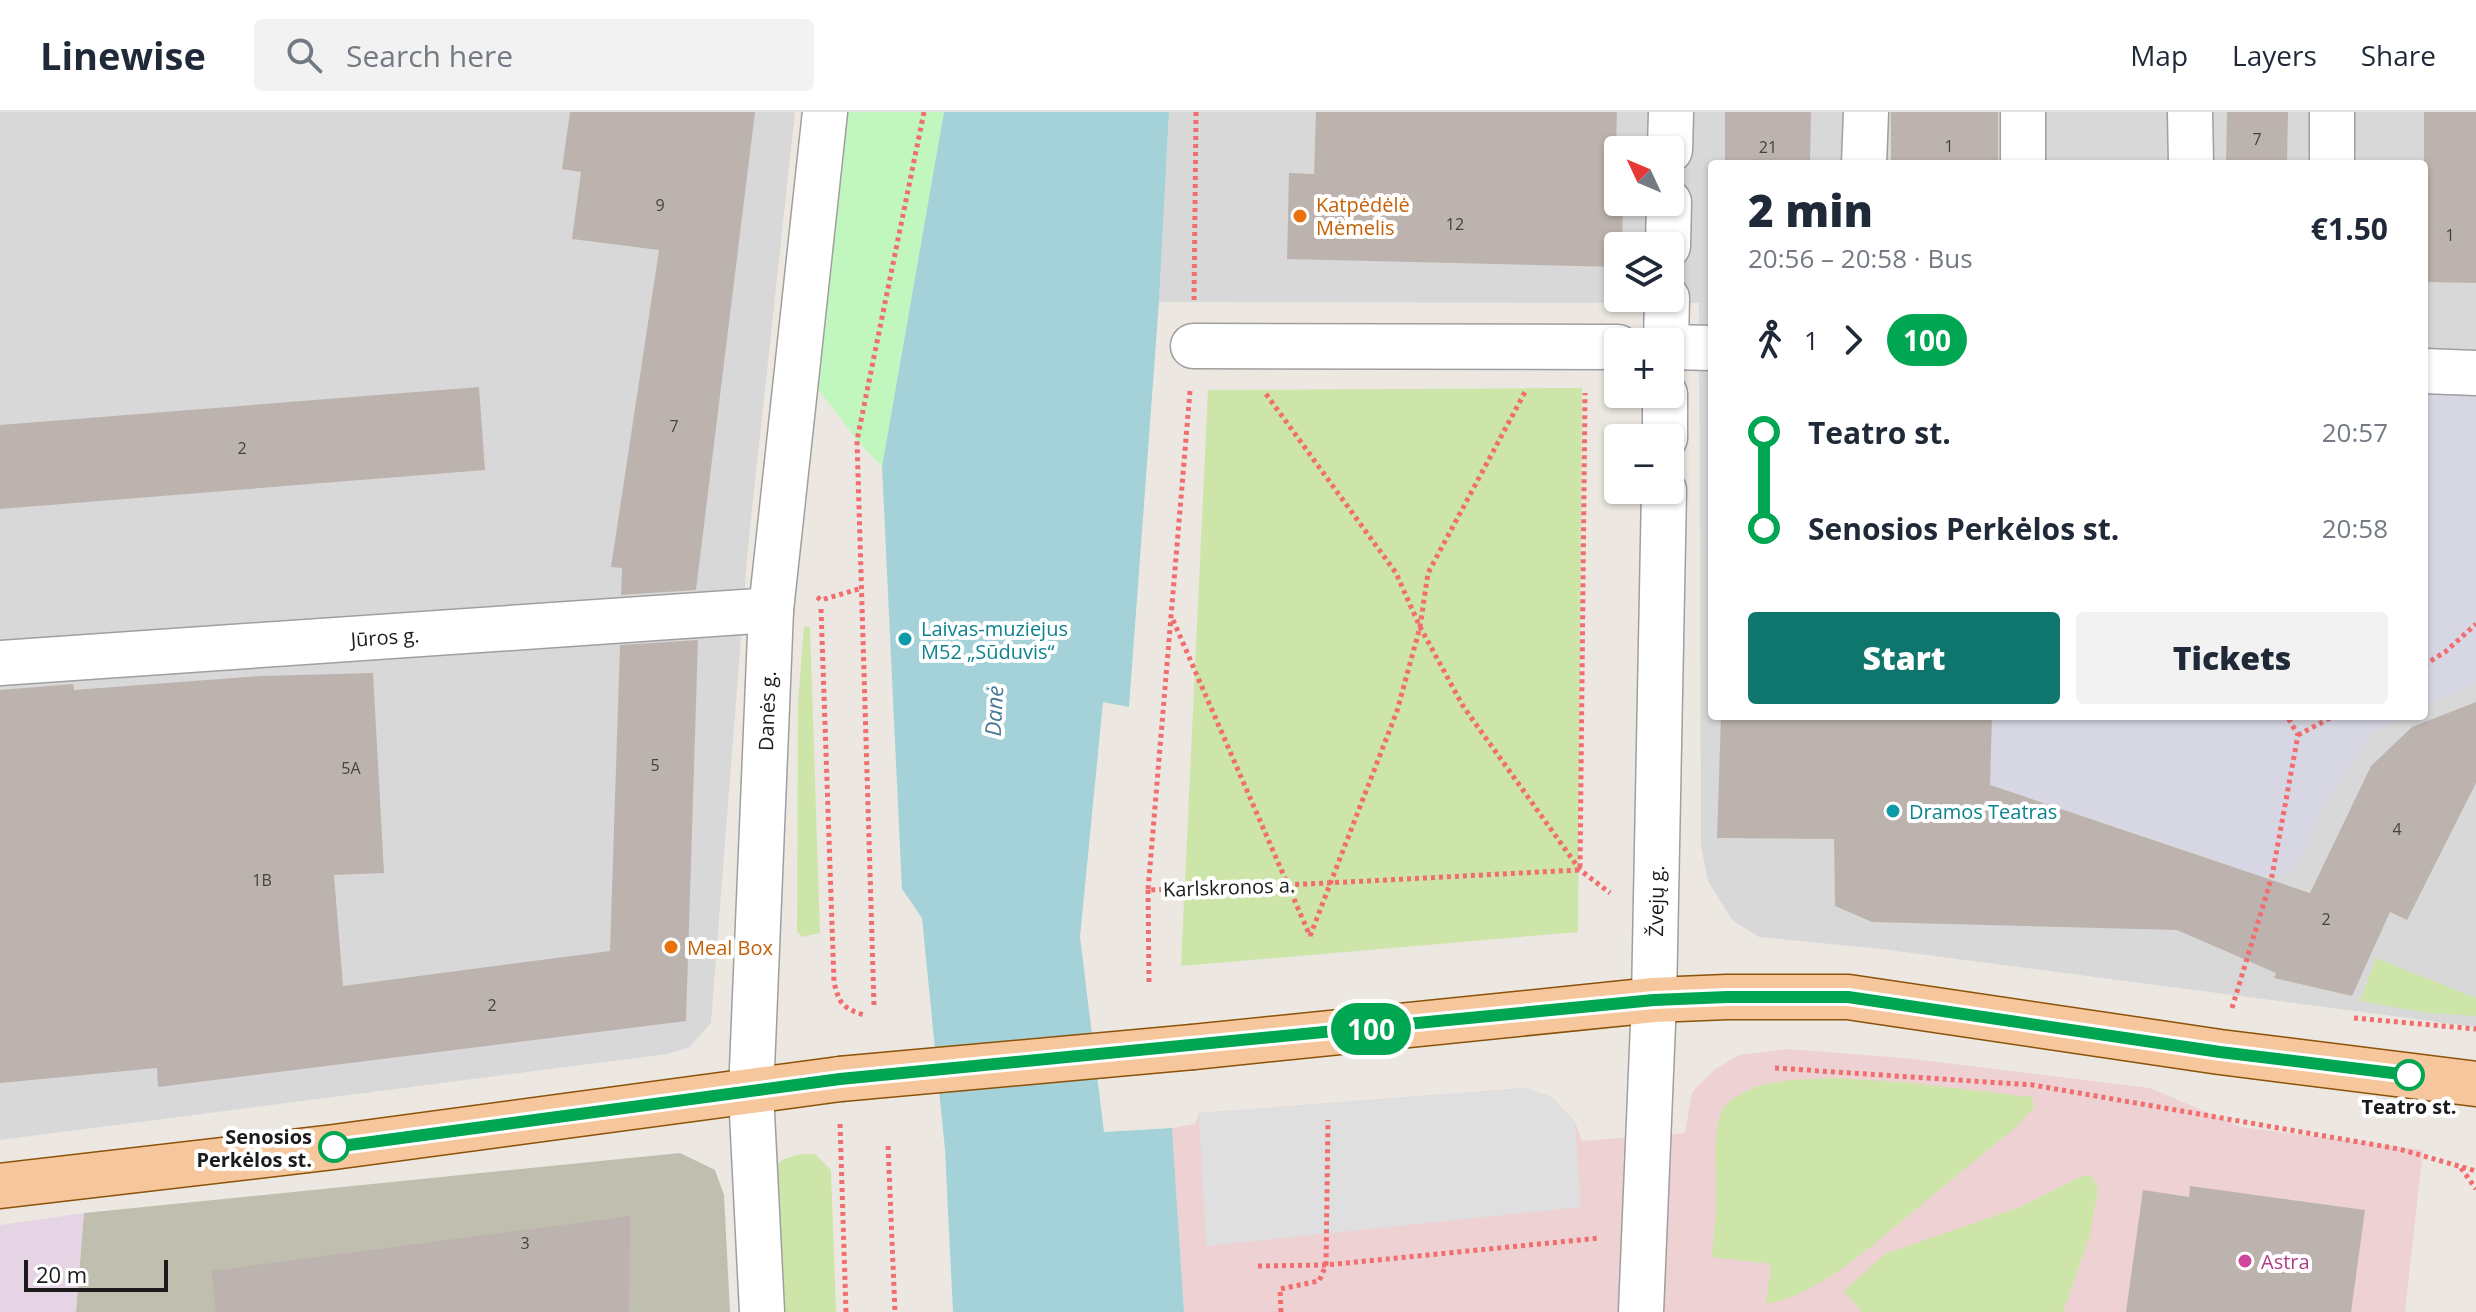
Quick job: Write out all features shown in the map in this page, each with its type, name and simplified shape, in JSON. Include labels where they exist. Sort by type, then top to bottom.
[{"type":"main road","points":[[0,1186],[334,1147],[840,1079],[1654,1000],[1848,997],[2220,1052],[2476,1084]]},
{"type":"street","name":"Danės g.","points":[[762,1312],[751,1093],[771,610],[825,112]]},
{"type":"street","points":[[1670,136],[1671,112]]},
{"type":"street","points":[[1864,160],[1866,112]]},
{"type":"street","points":[[2023,112],[2023,160]]},
{"type":"street","points":[[2190,112],[2191,160]]},
{"type":"street","points":[[2332,112],[2332,160]]},
{"type":"street","points":[[1193,346],[1584,346]]},
{"type":"street","points":[[1684,347],[1708,348]]},
{"type":"street","points":[[2428,371],[2476,373]]},
{"type":"street","name":"Žvejų g.","points":[[1641,1312],[1654,1000],[1664,504]]},
{"type":"street","name":"Jūros g.","points":[[0,663],[771,610]]},
{"type":"path","points":[[874,1005],[857,440],[924,112]]},
{"type":"path","name":"Karlskronos a.","points":[[1196,112],[1193,346],[1148,890],[1580,870]]},
{"type":"path","points":[[1172,619],[1310,936],[1397,711],[1420,627],[1428,573],[1584,346]]},
{"type":"path","points":[[1580,870],[1584,346]]},
{"type":"path","points":[[1263,390],[1396,573],[1420,627],[1463,706],[1580,870],[1656,928]]},
{"type":"path","points":[[862,588],[821,600],[834,982],[839,1001],[851,1011],[864,1015]]},
{"type":"path","points":[[2428,663],[2445,652],[2476,624]]},
{"type":"path","points":[[2220,1052],[2272,876],[2298,735],[2289,720]]},
{"type":"path","points":[[2298,735],[2326,720]]},
{"type":"path","points":[[1148,890],[1149,982]]},
{"type":"path","points":[[1775,1068],[2033,1085],[2399,1149],[2476,1171]]},
{"type":"path","points":[[840,1079],[846,1312]]},
{"type":"path","points":[[1281,1312],[1280,1289],[1319,1281],[1326,1265],[1328,1120]]},
{"type":"path","points":[[888,1146],[895,1312]]},
{"type":"path","points":[[2461,1168],[2476,1189]]},
{"type":"path","points":[[1258,1266],[1326,1265],[1592,1239],[1644,1231]]},
{"type":"shaded area","points":[[0,112],[795,112],[748,547],[711,1023],[690,1047],[667,1054],[0,1140]]},
{"type":"shaded area","points":[[1169,112],[2476,112],[2476,1027],[1881,949],[1759,937],[1732,920],[1708,881],[1701,846],[1699,303],[1684,303],[1684,232],[1604,232],[1604,303],[1159,302]]},
{"type":"shaded area","points":[[2428,379],[2476,380],[2476,683],[2428,705]]},
{"type":"shaded area","points":[[1992,720],[2398,720],[2374,732],[2327,799],[2295,870],[2272,876],[2256,875],[1990,785]]},
{"type":"shaded area","points":[[1787,1049],[1904,1058],[2150,1088],[2241,1127],[2423,1150],[2405,1312],[1184,1312],[1172,1128],[1195,1124],[1199,1113],[1525,1088],[1552,1097],[1575,1122],[1582,1141],[1685,1133],[1692,1092],[1714,1070],[1739,1055]]},
{"type":"shaded area","points":[[1525,1088],[1552,1097],[1575,1122],[1581,1207],[1206,1246],[1199,1113]]},
{"type":"shaded area","points":[[680,1153],[715,1170],[724,1195],[730,1312],[76,1312],[84,1213]]},
{"type":"shaded area","points":[[84,1213],[76,1312],[0,1312],[0,1225]]},
{"type":"green space","points":[[825,112],[944,112],[882,467],[857,440],[798,363]]},
{"type":"green space","points":[[1582,388],[1578,932],[1181,966],[1208,390]]},
{"type":"green space","points":[[804,627],[810,627],[820,933],[802,937],[797,931],[798,702]]},
{"type":"green space","points":[[2376,958],[2476,998],[2476,1016],[2428,1013],[2360,1001]]},
{"type":"green space","points":[[1837,1078],[2032,1097],[2034,1107],[2016,1127],[1846,1266],[1806,1290],[1766,1304],[1771,1264],[1712,1257],[1719,1121],[1730,1101],[1754,1088],[1781,1081]]},
{"type":"green space","points":[[815,1154],[831,1170],[836,1312],[783,1312],[773,1167],[784,1159]]},
{"type":"green space","points":[[2083,1176],[2092,1176],[2098,1189],[2090,1235],[2063,1312],[1859,1312],[1861,1310],[1843,1292],[1885,1254],[2020,1207]]},
{"type":"water","name":"Danė","points":[[944,112],[1169,112],[1159,302],[1129,707],[1103,702],[1080,937],[1104,1132],[1172,1128],[1184,1312],[953,1312],[945,1150],[922,918],[902,889],[882,467]]},
{"type":"building","points":[[570,112],[755,112],[696,590],[621,595],[622,568],[611,567],[659,250],[572,239],[581,172],[562,169]]},
{"type":"building","points":[[1316,112],[1617,112],[1616,136],[1604,136],[1604,216],[1623,216],[1622,232],[1604,232],[1604,267],[1287,259],[1289,173],[1314,174]]},
{"type":"building","points":[[1725,112],[1811,112],[1810,160],[1725,160]]},
{"type":"building","points":[[1891,112],[1998,112],[1998,160],[1891,160]]},
{"type":"building","points":[[2227,112],[2288,112],[2287,160],[2226,160]]},
{"type":"building","points":[[2424,112],[2476,112],[2476,283],[2428,282],[2428,160],[2424,160]]},
{"type":"building","points":[[479,387],[485,470],[0,509],[0,425]]},
{"type":"building","points":[[698,640],[686,1021],[158,1087],[157,1068],[0,1083],[0,690],[73,684],[74,690],[261,676],[373,673],[384,873],[334,875],[343,986],[610,951],[620,645]]},
{"type":"building","name":"Dramos Teatras","points":[[2476,702],[2476,783],[2407,920],[2390,912],[2352,996],[2274,978],[2276,973],[2177,930],[1872,922],[1835,906],[1834,839],[1717,838],[1721,720],[1992,720],[1990,785],[2310,893],[2371,766],[2412,727]]},
{"type":"building","name":"Astra","points":[[2190,1186],[2365,1210],[2351,1312],[2126,1312],[2143,1190],[2189,1197]]},
{"type":"building","points":[[630,1216],[629,1312],[216,1312],[211,1271]]},
{"type":"bus line","name":"100","points":[[334,1147],[840,1079],[1654,1000],[1727,997],[1848,997],[2220,1052],[2409,1075]]},
{"type":"place","name":"Katpėdėlė Mėmelis","points":[[1300,216]]},
{"type":"place","name":"Laivas-muziejus M52 „Sūduvis“","points":[[905,639]]},
{"type":"place","name":"Dramos Teatras","points":[[1893,811]]},
{"type":"place","name":"Meal Box","points":[[671,947]]},
{"type":"place","name":"Teatro st.","points":[[2409,1075]]},
{"type":"place","name":"Senosios Perkėlos st.","points":[[334,1147]]},
{"type":"place","name":"Astra","points":[[2245,1261]]}]
